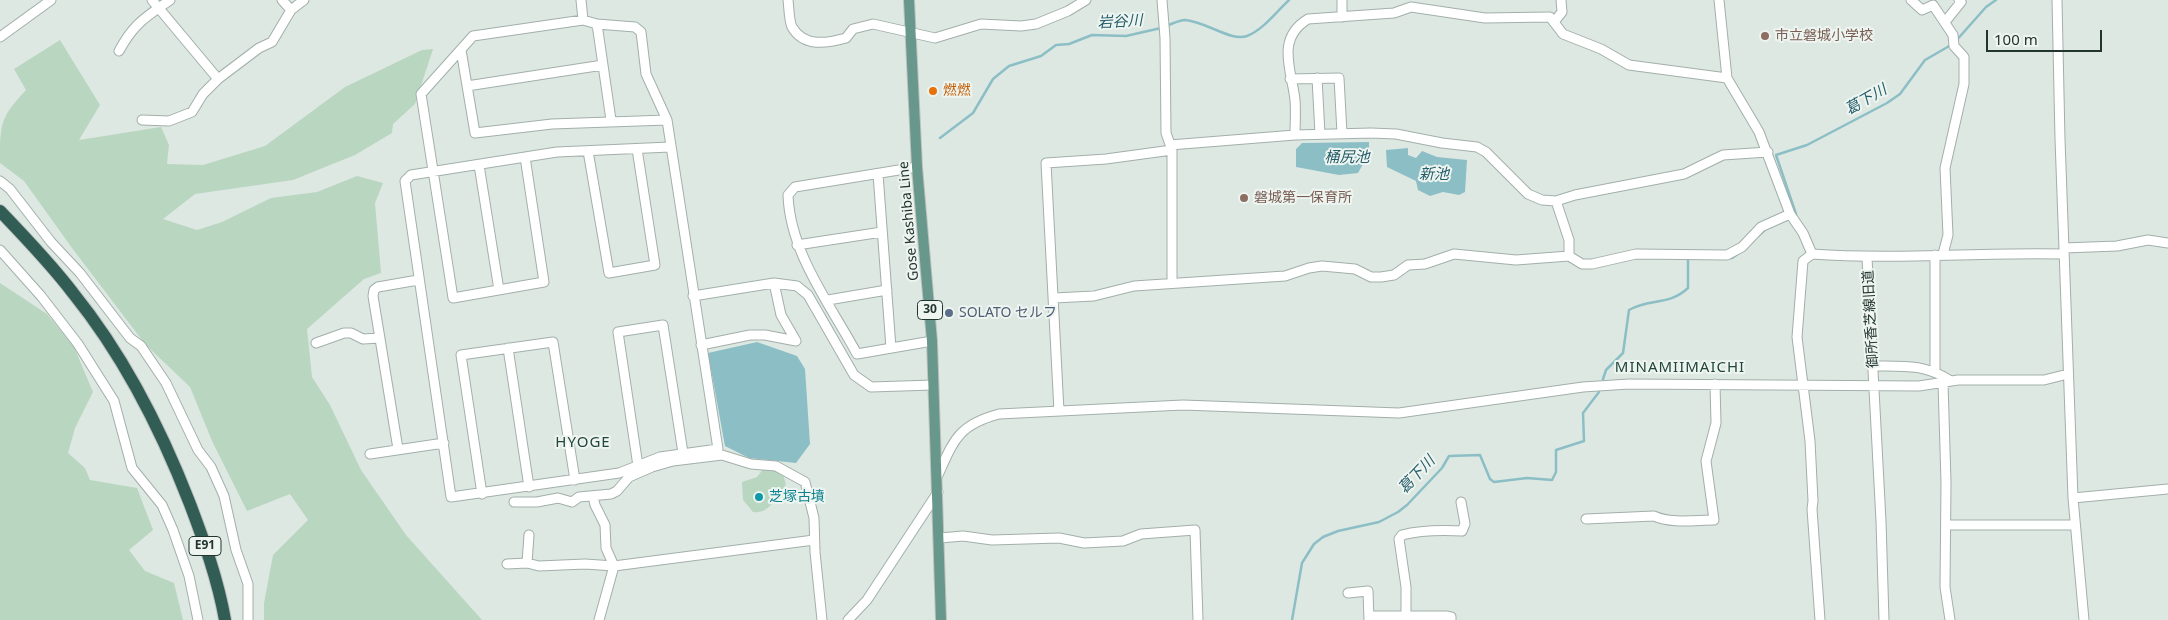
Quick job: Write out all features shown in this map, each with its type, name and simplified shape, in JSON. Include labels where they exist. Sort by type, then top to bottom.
[{"type":"highway","name":"E91","points":[[0,211],[73,293],[110,343],[150,411],[180,479],[205,544],[224,618]]},
{"type":"main road","name":"Gose Kashiba Line","points":[[909,0],[917,167],[932,341],[939,492],[941,620]]},
{"type":"street","points":[[0,37],[50,0]]},
{"type":"street","points":[[152,0],[218,79]]},
{"type":"street","points":[[118,51],[126,38],[147,14],[170,0]]},
{"type":"street","points":[[282,0],[291,10]]},
{"type":"street","points":[[142,120],[169,121],[192,112],[203,94],[218,79],[258,48],[272,42],[291,10],[304,0]]},
{"type":"street","points":[[581,0],[583,20]]},
{"type":"street","points":[[788,0],[792,27],[804,39],[818,43],[846,38],[853,29],[872,24],[935,38],[981,24],[1029,25],[1068,11],[1086,0]]},
{"type":"street","points":[[1162,0],[1165,38],[1166,133],[1171,147],[1172,283]]},
{"type":"street","points":[[1342,0],[1342,18]]},
{"type":"street","points":[[1554,22],[1562,12],[1561,0]]},
{"type":"street","points":[[1719,0],[1727,78],[1759,132],[1790,214],[1804,233],[1812,254],[1803,261],[1798,304],[1799,362],[1804,384],[1811,459],[1812,509],[1820,620]]},
{"type":"street","points":[[1911,0],[1922,10],[1933,5],[1953,35],[1954,46],[1964,57],[1964,84],[1945,168],[1948,235],[1939,254],[1935,370]]},
{"type":"street","points":[[1945,22],[1961,2],[1959,0]]},
{"type":"street","points":[[2057,0],[2074,524],[2084,620]]},
{"type":"street","points":[[1295,135],[1295,99],[1290,79],[1289,45],[1299,24],[1308,19],[1394,13],[1411,7],[1484,18],[1550,17],[1564,34],[1601,49],[1629,65],[1727,78]]},
{"type":"street","points":[[526,158],[544,282],[453,298],[432,172],[421,94],[473,36],[583,20],[597,24],[636,27],[641,32],[646,74],[667,120],[718,449],[660,457],[619,473],[452,497],[404,181],[411,176],[432,172],[557,152],[670,147]]},
{"type":"street","points":[[597,24],[611,120]]},
{"type":"street","points":[[461,50],[475,133],[552,124],[611,120],[667,120]]},
{"type":"street","points":[[467,86],[603,65]]},
{"type":"street","points":[[1316,78],[1320,134]]},
{"type":"street","points":[[1290,79],[1339,78],[1342,134]]},
{"type":"street","points":[[1059,411],[1046,163],[1106,159],[1171,147],[1295,135],[1396,134],[1442,144],[1477,147],[1486,152],[1528,194],[1542,200],[1556,201],[1575,195],[1684,174],[1723,154],[1768,152]]},
{"type":"street","points":[[588,150],[609,273],[654,265],[637,149]]},
{"type":"street","points":[[479,164],[499,290]]},
{"type":"street","points":[[917,167],[795,187],[788,194],[797,245],[858,354],[932,341]]},
{"type":"street","points":[[878,174],[891,348]]},
{"type":"street","points":[[0,181],[10,190],[66,260],[80,273],[130,338],[140,346],[166,384],[198,450],[211,467],[224,496],[236,550],[248,584],[248,620]]},
{"type":"street","points":[[1556,201],[1569,240],[1569,256]]},
{"type":"street","points":[[1054,298],[1094,296],[1134,286],[1285,276],[1322,266],[1355,269],[1371,277],[1381,277],[1394,275],[1408,265],[1425,264],[1454,254],[1516,260],[1569,256],[1582,264],[1592,264],[1636,254],[1726,255],[1742,247],[1761,227],[1790,214]]},
{"type":"street","points":[[797,245],[882,232]]},
{"type":"street","points":[[1867,258],[2064,251],[2117,246],[2148,240],[2168,243]]},
{"type":"street","points":[[0,250],[41,296],[78,344],[114,401],[132,468],[162,505],[173,530],[189,576],[198,620]]},
{"type":"street","name":"御所香芝線旧道","points":[[1812,254],[1867,258],[1875,387],[1884,620]]},
{"type":"street","points":[[398,449],[374,290],[378,287],[418,280]]},
{"type":"street","points":[[693,296],[774,282],[792,285],[808,295],[854,375],[864,384],[871,387],[933,385]]},
{"type":"street","points":[[701,345],[750,335],[765,335],[796,340],[781,315],[774,282]]},
{"type":"street","points":[[828,300],[886,290]]},
{"type":"street","points":[[638,466],[618,332],[663,325],[683,453]]},
{"type":"street","points":[[316,342],[344,333],[351,333],[363,339],[380,338]]},
{"type":"street","points":[[482,494],[461,355],[553,342],[575,480]]},
{"type":"street","points":[[508,348],[529,487]]},
{"type":"street","points":[[1874,366],[1905,366],[1935,370],[1947,382],[1945,587],[1950,620]]},
{"type":"street","points":[[938,475],[954,441],[967,426],[980,419],[999,414],[1183,405],[1399,413],[1583,387],[1715,384],[1920,386],[1947,382],[2044,380],[2068,374]]},
{"type":"street","points":[[1586,518],[1654,516],[1687,520],[1714,520],[1706,461],[1716,423],[1715,384]]},
{"type":"street","points":[[370,454],[444,443]]},
{"type":"street","points":[[514,502],[537,502],[558,498],[572,502],[579,497],[611,494],[617,491],[629,477],[652,467],[722,455],[751,464],[776,466],[805,482],[814,518],[814,540],[822,620]]},
{"type":"street","points":[[2073,498],[2168,489]]},
{"type":"street","points":[[848,620],[867,600],[939,492]]},
{"type":"street","points":[[594,496],[595,505],[605,525],[606,548],[614,566],[599,620]]},
{"type":"street","points":[[1406,617],[1406,587],[1399,539],[1402,534],[1407,533],[1439,530],[1462,531],[1465,524],[1461,502]]},
{"type":"street","points":[[1946,525],[2074,524]]},
{"type":"street","points":[[940,538],[963,536],[992,540],[1060,538],[1084,543],[1123,541],[1141,534],[1195,530],[1198,620]]},
{"type":"street","points":[[527,563],[529,535]]},
{"type":"street","points":[[506,564],[614,566],[814,540]]},
{"type":"street","points":[[1348,593],[1368,591],[1369,618],[1446,616],[1451,617],[1452,620]]},
{"type":"green space","points":[[60,40],[100,105],[79,140],[161,127],[169,145],[167,164],[203,165],[265,146],[345,87],[422,50],[433,49],[415,104],[393,124],[392,133],[355,155],[293,180],[195,194],[163,219],[197,230],[222,222],[271,198],[317,192],[357,176],[383,183],[375,203],[381,273],[364,279],[307,329],[312,377],[330,405],[361,470],[406,535],[482,620],[264,620],[264,603],[273,555],[308,520],[290,494],[247,511],[212,441],[190,387],[145,344],[24,181],[0,163],[0,139],[3,122],[11,108],[26,90],[14,69]]},
{"type":"green space","points":[[0,283],[47,314],[74,347],[93,392],[75,428],[68,453],[85,468],[90,480],[137,488],[153,530],[129,550],[145,571],[174,583],[183,620],[0,620]]},
{"type":"green space","points":[[764,468],[772,468],[783,475],[786,484],[768,508],[764,511],[753,512],[743,500],[742,482],[757,477]]},
{"type":"water","name":"桶尻池","points":[[1369,142],[1369,164],[1363,164],[1358,173],[1339,175],[1296,167],[1296,149],[1302,143]]},
{"type":"water","name":"新池","points":[[1408,148],[1408,155],[1416,158],[1422,151],[1437,157],[1467,160],[1465,192],[1459,195],[1443,192],[1430,196],[1418,190],[1416,181],[1387,167],[1386,150]]},
{"type":"water","points":[[757,342],[797,356],[805,369],[810,444],[796,463],[749,458],[725,446],[708,353]]},
{"type":"waterway","name":"岩谷川","points":[[1166,26],[1185,20],[1193,21],[1233,36],[1247,36],[1264,25],[1289,0]]},
{"type":"waterway","name":"葛下川","points":[[1955,42],[1986,7],[1996,0]]},
{"type":"waterway","name":"岩谷川","points":[[940,138],[973,113],[993,79],[1009,66],[1041,56],[1056,45],[1069,44],[1092,35],[1126,36],[1161,28]]},
{"type":"waterway","name":"葛下川","points":[[1796,214],[1776,155],[1807,145],[1887,103],[1900,94],[1925,60],[1951,45]]},
{"type":"waterway","name":"葛下川","points":[[1758,236],[1767,228]]},
{"type":"waterway","name":"葛下川","points":[[1729,258],[1745,249]]},
{"type":"waterway","name":"葛下川","points":[[1603,379],[1606,370],[1623,353],[1629,310],[1636,306],[1666,300],[1681,294],[1688,288],[1688,257]]},
{"type":"waterway","name":"葛下川","points":[[1292,620],[1302,563],[1314,544],[1323,537],[1338,531],[1379,522],[1398,512],[1442,468],[1449,456],[1480,455],[1490,479],[1494,482],[1527,478],[1552,480],[1556,472],[1556,450],[1584,441],[1583,413],[1599,392]]},
{"type":"place","name":"市立磐城小学校","points":[[1765,36]]},
{"type":"place","name":"燃燃","points":[[933,91]]},
{"type":"place","name":"磐城第一保育所","points":[[1244,198]]},
{"type":"place","name":"SOLATO セルフ","points":[[949,313]]},
{"type":"place","name":"芝塚古墳","points":[[759,497]]},
{"type":"district","name":"MINAMIIMAICHI","points":[[1680,368]]},
{"type":"district","name":"HYOGE","points":[[583,443]]}]
